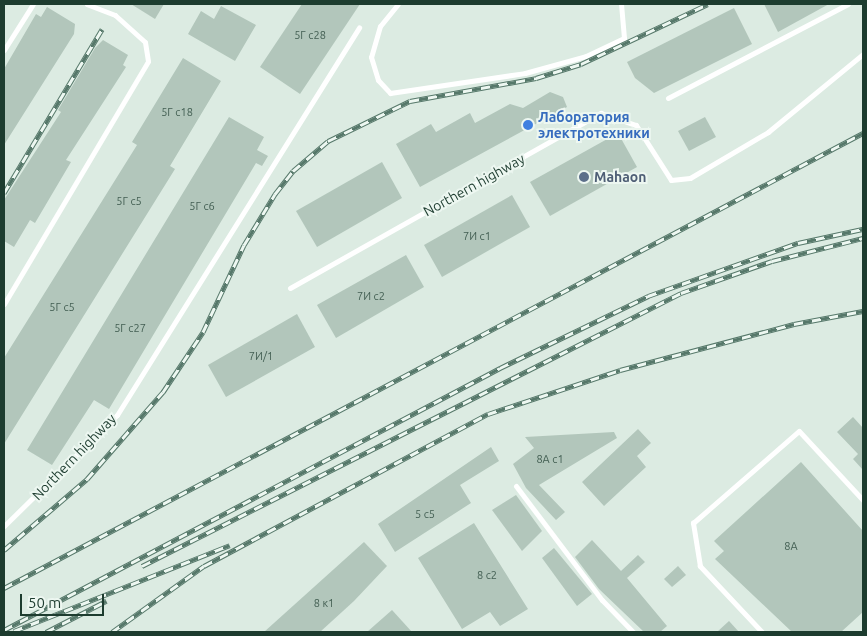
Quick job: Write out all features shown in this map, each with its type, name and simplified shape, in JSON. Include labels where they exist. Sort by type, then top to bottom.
[{"type":"lane","points":[[4,50],[33,4]]},
{"type":"lane","points":[[4,304],[148,61],[146,42],[115,15],[87,4]]},
{"type":"lane","points":[[398,4],[380,26],[371,57],[378,80],[390,92],[524,73],[586,56],[624,38],[621,4]]},
{"type":"lane","points":[[668,98],[848,4]]},
{"type":"lane","name":"Northern highway","points":[[4,526],[117,415],[359,27]]},
{"type":"lane","name":"Northern highway","points":[[290,288],[601,113],[636,125],[671,180],[690,178],[768,132],[863,54]]},
{"type":"lane","points":[[762,632],[700,566],[693,523],[799,431],[863,500]]},
{"type":"lane","points":[[516,486],[602,600],[633,632]]},
{"type":"building","points":[[131,4],[164,4],[155,19]]},
{"type":"building","points":[[302,4],[360,4],[300,94],[260,67]]},
{"type":"building","points":[[764,4],[829,4],[778,32]]},
{"type":"building","points":[[221,6],[256,25],[235,61],[188,34],[201,11],[214,19]]},
{"type":"building","points":[[47,7],[75,24],[74,34],[4,145],[4,69],[36,14],[41,17]]},
{"type":"building","points":[[734,8],[752,44],[654,93],[635,78],[627,62]]},
{"type":"building","points":[[103,40],[128,55],[123,65],[126,67],[66,160],[71,162],[35,223],[30,220],[14,247],[4,241],[4,200],[61,112],[58,110],[95,48]]},
{"type":"building","points":[[183,58],[221,81],[170,166],[175,169],[4,444],[4,358],[137,145],[132,142]]},
{"type":"building","points":[[550,92],[563,97],[567,107],[420,187],[396,144],[431,124],[436,132],[470,113],[475,123],[510,104],[523,108]]},
{"type":"building","points":[[229,117],[264,137],[257,150],[268,156],[262,166],[256,163],[109,409],[94,400],[52,465],[27,450]]},
{"type":"building","points":[[705,117],[716,137],[689,151],[678,131]]},
{"type":"building","points":[[618,133],[637,167],[550,216],[530,182]]},
{"type":"building","points":[[382,162],[402,198],[317,247],[296,211]]},
{"type":"building","points":[[512,195],[530,227],[442,277],[424,245]]},
{"type":"building","points":[[406,255],[424,287],[336,338],[317,305]]},
{"type":"building","points":[[297,314],[315,347],[226,397],[208,365]]},
{"type":"building","points":[[853,417],[863,428],[863,470],[853,459],[858,454],[837,432]]},
{"type":"building","points":[[638,429],[651,443],[637,456],[646,467],[604,506],[582,482]]},
{"type":"building","points":[[614,432],[617,438],[539,485],[565,512],[556,520],[526,488],[513,464],[534,448],[525,437]]},
{"type":"building","points":[[491,447],[499,461],[460,485],[471,503],[395,552],[378,524]]},
{"type":"building","points":[[801,462],[863,531],[863,612],[841,632],[792,632],[715,559],[724,551],[714,541]]},
{"type":"building","points":[[516,495],[542,531],[522,551],[492,510]]},
{"type":"building","points":[[474,523],[528,609],[500,626],[490,612],[462,629],[418,558]]},
{"type":"building","points":[[592,540],[621,571],[638,555],[645,562],[627,578],[667,626],[660,632],[644,632],[599,589],[575,557]]},
{"type":"building","points":[[364,542],[387,566],[354,601],[320,632],[264,632]]},
{"type":"building","points":[[554,548],[592,594],[577,606],[542,558]]},
{"type":"building","points":[[678,566],[686,575],[672,587],[664,579]]},
{"type":"building","points":[[392,610],[412,632],[367,632]]},
{"type":"building","points":[[729,621],[739,632],[717,632]]},
{"type":"railway","points":[[4,550],[87,479],[163,392],[203,332],[244,245],[275,194],[293,171],[328,141],[410,101],[536,78],[581,64],[708,4]]},
{"type":"railway","points":[[4,193],[102,29]]},
{"type":"railway","points":[[4,588],[863,133]]},
{"type":"railway","points":[[4,630],[500,368],[648,296],[798,243],[863,229]]},
{"type":"railway","points":[[142,566],[681,293],[772,261],[863,238]]},
{"type":"railway","points":[[112,632],[204,566],[488,414],[620,370],[794,324],[863,311]]},
{"type":"railway","points":[[14,631],[230,545]]},
{"type":"railway","points":[[46,632],[106,601]]},
{"type":"place","name":"Лаборатория электротехники","points":[[528,125]]},
{"type":"place","name":"Mahaon","points":[[584,177]]}]
